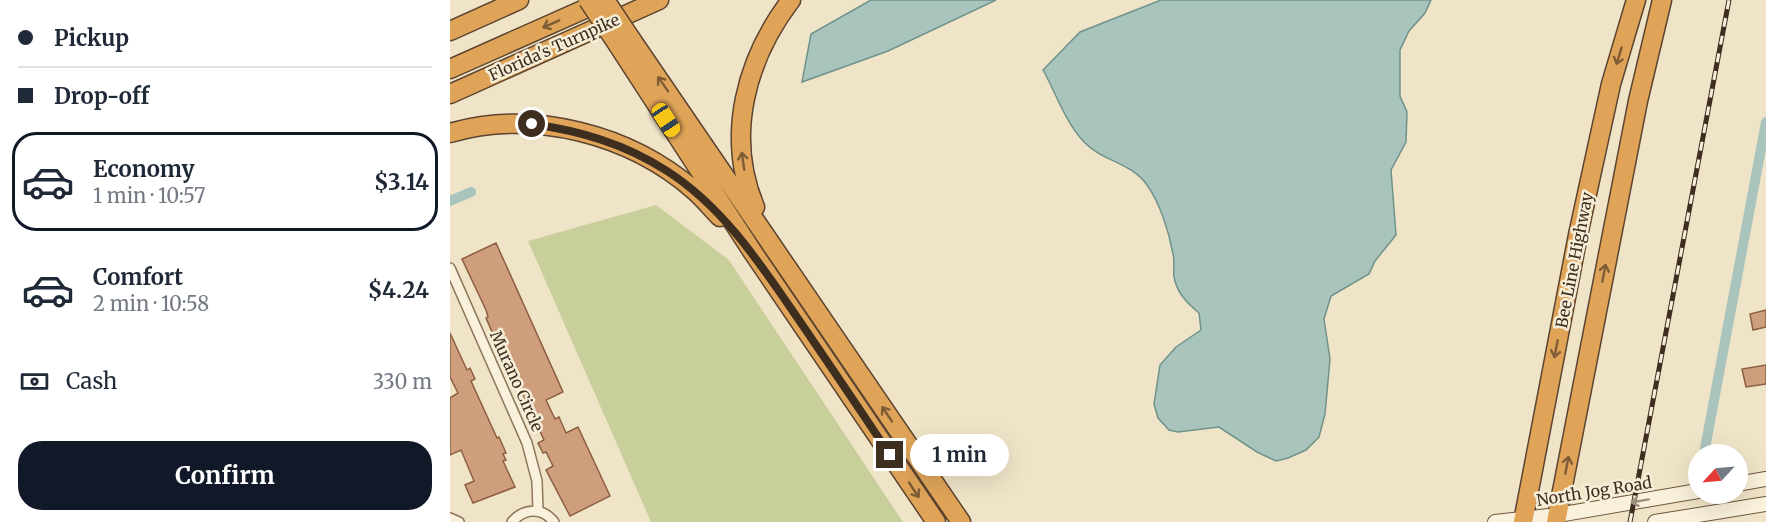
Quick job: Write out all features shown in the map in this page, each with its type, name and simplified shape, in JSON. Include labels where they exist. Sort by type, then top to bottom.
[{"type":"highway","points":[[450,31],[519,0]]},
{"type":"highway","points":[[588,0],[624,42],[767,236],[961,522]]},
{"type":"highway","points":[[605,0],[624,42],[752,251],[936,522]]},
{"type":"highway","name":"Florida's Turnpike","points":[[450,69],[605,0]]},
{"type":"highway","name":"Florida's Turnpike","points":[[450,94],[659,0]]},
{"type":"highway","points":[[767,236],[747,189],[742,157],[741,128],[746,89],[756,56],[773,23],[791,0]]},
{"type":"highway","name":"Bee Line Highway","points":[[1524,520],[1578,235],[1611,84],[1636,0]]},
{"type":"highway","name":"Bee Line Highway","points":[[1557,519],[1638,101],[1662,0]]},
{"type":"highway","points":[[450,133],[494,124],[532,124],[571,129],[606,140],[668,171],[695,191],[752,251]]},
{"type":"main road","points":[[1748,482],[1766,479]]},
{"type":"main road","name":"North Jog Road","points":[[1495,522],[1557,519],[1688,493]]},
{"type":"main road","points":[[1655,522],[1766,504]]},
{"type":"street","name":"Murano Circle","points":[[450,268],[527,443],[537,481],[538,511]]},
{"type":"street","points":[[512,522],[522,513],[538,511],[554,522]]},
{"type":"street","points":[[450,518],[459,522]]},
{"type":"green space","points":[[656,205],[729,260],[903,522],[651,522],[528,241]]},
{"type":"water","points":[[871,0],[996,0],[888,51],[802,82],[811,34]]},
{"type":"water","points":[[1161,0],[1431,0],[1425,13],[1409,31],[1400,50],[1400,96],[1407,112],[1406,142],[1391,170],[1396,235],[1375,261],[1369,274],[1331,296],[1324,319],[1330,359],[1325,414],[1319,437],[1306,450],[1288,458],[1276,461],[1257,452],[1219,427],[1178,432],[1169,430],[1158,418],[1154,404],[1160,365],[1176,347],[1201,330],[1199,313],[1177,288],[1169,236],[1152,192],[1133,172],[1099,154],[1084,142],[1066,116],[1043,70],[1080,32]]},
{"type":"building","points":[[496,243],[563,392],[546,400],[555,419],[559,417],[566,433],[578,427],[610,496],[570,516],[546,470],[553,466],[538,443],[544,440],[506,364],[486,318],[488,317],[486,310],[462,259]]},
{"type":"building","points":[[1766,310],[1766,327],[1753,330],[1750,314]]},
{"type":"building","points":[[450,333],[467,370],[470,368],[475,379],[471,381],[506,453],[503,454],[506,460],[503,461],[515,487],[473,503],[465,485],[474,481],[461,450],[450,455],[450,398],[458,393],[450,377]]},
{"type":"building","points":[[1766,365],[1766,384],[1746,387],[1742,369]]},
{"type":"waterway","points":[[1706,444],[1766,122]]},
{"type":"waterway","points":[[450,201],[471,192]]},
{"type":"railway","points":[[1630,522],[1729,0]]},
{"type":"route","points":[[532,124],[571,129],[606,140],[668,171],[695,191],[752,251],[890,455]]}]
